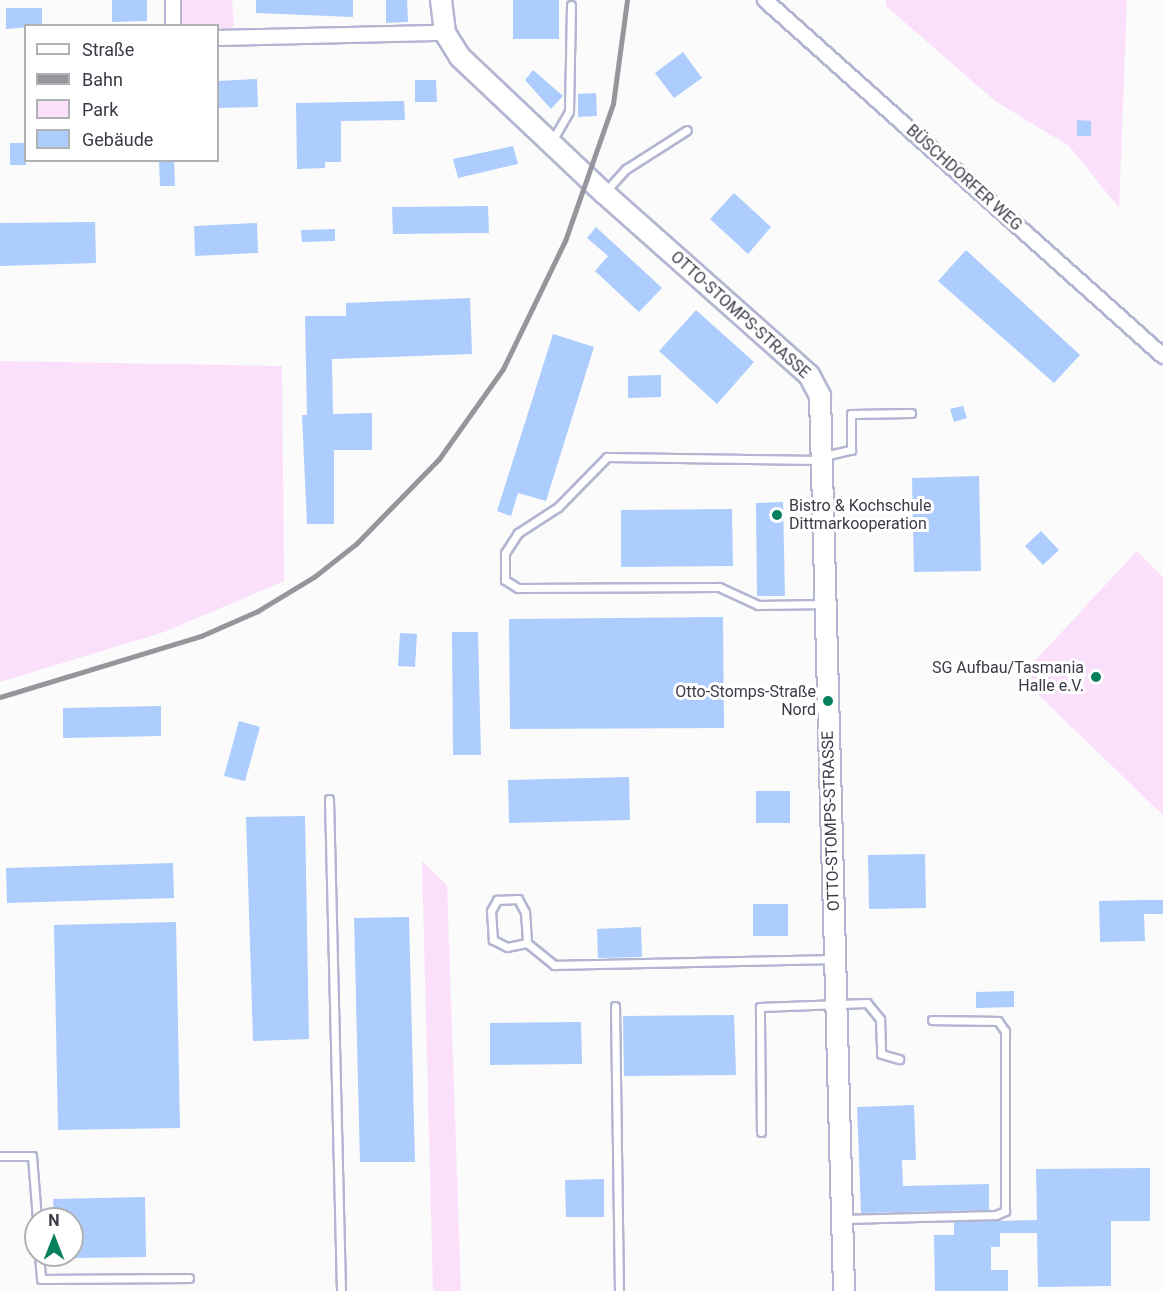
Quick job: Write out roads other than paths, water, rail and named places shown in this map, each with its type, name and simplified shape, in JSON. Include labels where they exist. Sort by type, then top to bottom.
[{"type":"street","points":[[172,0],[173,24]]},
{"type":"street","name":"OTTO-STOMPS-STRASSE","points":[[441,0],[445,33],[468,65],[604,193],[809,375],[820,396],[844,1291]]},
{"type":"street","name":"BÜSCHDORFER WEG","points":[[765,0],[1163,356]]},
{"type":"street","points":[[219,38],[445,33]]},
{"type":"lane","points":[[550,143],[568,111],[571,5]]},
{"type":"lane","points":[[604,193],[626,169],[687,130]]},
{"type":"lane","points":[[825,603],[758,605],[719,587],[518,588],[506,580],[506,553],[518,533],[558,507],[607,457],[822,458],[851,450],[851,414],[911,413]]},
{"type":"lane","points":[[329,799],[340,1291]]},
{"type":"lane","points":[[527,943],[507,947],[493,940],[491,910],[497,900],[518,899],[525,912],[527,943],[554,965],[835,959]]},
{"type":"lane","points":[[761,1132],[760,1007],[836,1003],[872,1005],[880,1019],[881,1054],[899,1059]]},
{"type":"lane","points":[[615,1006],[619,1291]]},
{"type":"lane","points":[[842,1219],[996,1215],[1005,1211],[1005,1031],[999,1021],[932,1020]]},
{"type":"lane","points":[[0,1156],[32,1156],[36,1207]]},
{"type":"lane","points":[[40,1267],[41,1279],[189,1278]]},
{"type":"railway","points":[[0,697],[201,636],[258,611],[314,577],[356,544],[439,459],[503,369],[565,241],[613,104],[627,0]]},
{"type":"place","name":"Bistro & Kochschule Dittmarkooperation","points":[[777,515]]},
{"type":"place","name":"SG Aufbau/Tasmania Halle e.V.","points":[[1096,677]]},
{"type":"place","name":"Otto-Stomps-Straße Nord","points":[[828,701]]}]
